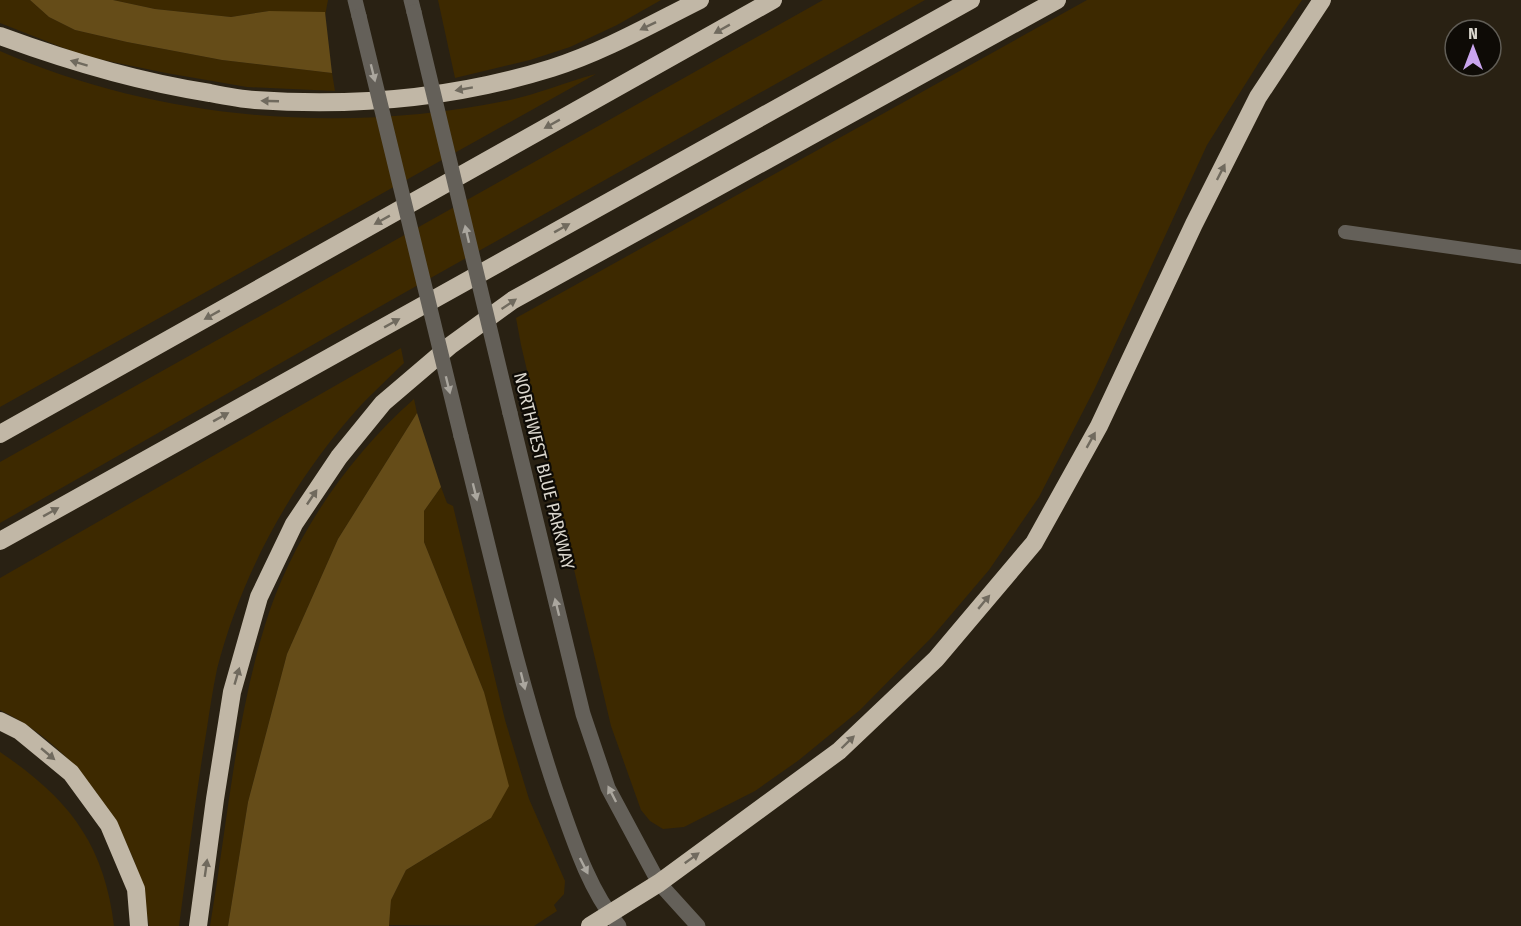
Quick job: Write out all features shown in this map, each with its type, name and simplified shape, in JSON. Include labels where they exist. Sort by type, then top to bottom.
[{"type":"highway","points":[[0,36],[81,64],[170,87],[253,100],[340,103],[417,97],[493,84],[554,68],[607,46],[700,0]]},
{"type":"highway","points":[[0,434],[773,0]]},
{"type":"highway","points":[[0,541],[971,0]]},
{"type":"highway","points":[[198,926],[232,692],[259,597],[294,524],[339,457],[383,403],[451,345],[513,300],[1057,0]]},
{"type":"highway","points":[[590,926],[614,920],[659,883],[839,751],[936,659],[1034,543],[1099,426],[1194,224],[1258,97],[1322,0]]},
{"type":"highway","points":[[0,722],[20,731],[71,773],[109,825],[136,890],[139,926]]},
{"type":"street","points":[[355,0],[533,722],[577,852],[614,920]]},
{"type":"street","name":"NORTHWEST BLUE PARKWAY","points":[[413,6],[583,714],[608,788],[659,883],[698,926]]},
{"type":"lane","points":[[1345,232],[1521,257]]},
{"type":"shaded area","points":[[0,0],[30,0],[49,17],[75,30],[127,42],[222,60],[332,73],[335,91],[247,87],[84,56],[0,23]]},
{"type":"shaded area","points":[[30,0],[113,0],[155,9],[231,17],[269,11],[325,12],[332,73],[222,60],[75,30],[49,17]]},
{"type":"shaded area","points":[[113,0],[328,0],[325,16],[269,11],[231,17],[155,9]]},
{"type":"shaded area","points":[[438,0],[661,0],[617,25],[570,47],[530,60],[455,78]]},
{"type":"shaded area","points":[[823,0],[925,0],[0,523],[0,462]]},
{"type":"shaded area","points":[[1087,0],[1302,0],[1263,56],[1207,145],[1095,388],[1039,497],[989,570],[932,637],[860,710],[799,760],[755,791],[684,827],[663,829],[650,821],[641,810],[611,726],[516,318]]},
{"type":"shaded area","points":[[0,51],[60,74],[121,92],[184,106],[248,114],[313,118],[378,117],[442,111],[505,101],[596,74],[0,407]]},
{"type":"shaded area","points":[[401,348],[404,363],[362,404],[314,463],[273,528],[256,562],[228,633],[214,683],[179,926],[149,926],[141,883],[133,858],[110,813],[96,792],[62,753],[22,722],[0,710],[0,578]]},
{"type":"shaded area","points":[[414,399],[417,413],[338,539],[287,654],[248,802],[228,926],[210,926],[246,699],[265,625],[276,593],[290,562],[324,502],[366,447]]},
{"type":"shaded area","points":[[417,413],[441,487],[424,511],[424,542],[484,692],[509,786],[491,818],[406,870],[391,900],[389,926],[228,926],[248,802],[287,654],[338,539]]},
{"type":"shaded area","points":[[441,487],[447,503],[453,506],[505,720],[529,799],[565,881],[564,894],[554,905],[557,911],[534,926],[389,925],[391,900],[406,870],[491,818],[484,692],[424,542],[424,511]]},
{"type":"shaded area","points":[[0,752],[45,787],[79,825],[102,870],[114,926],[0,926]]}]
